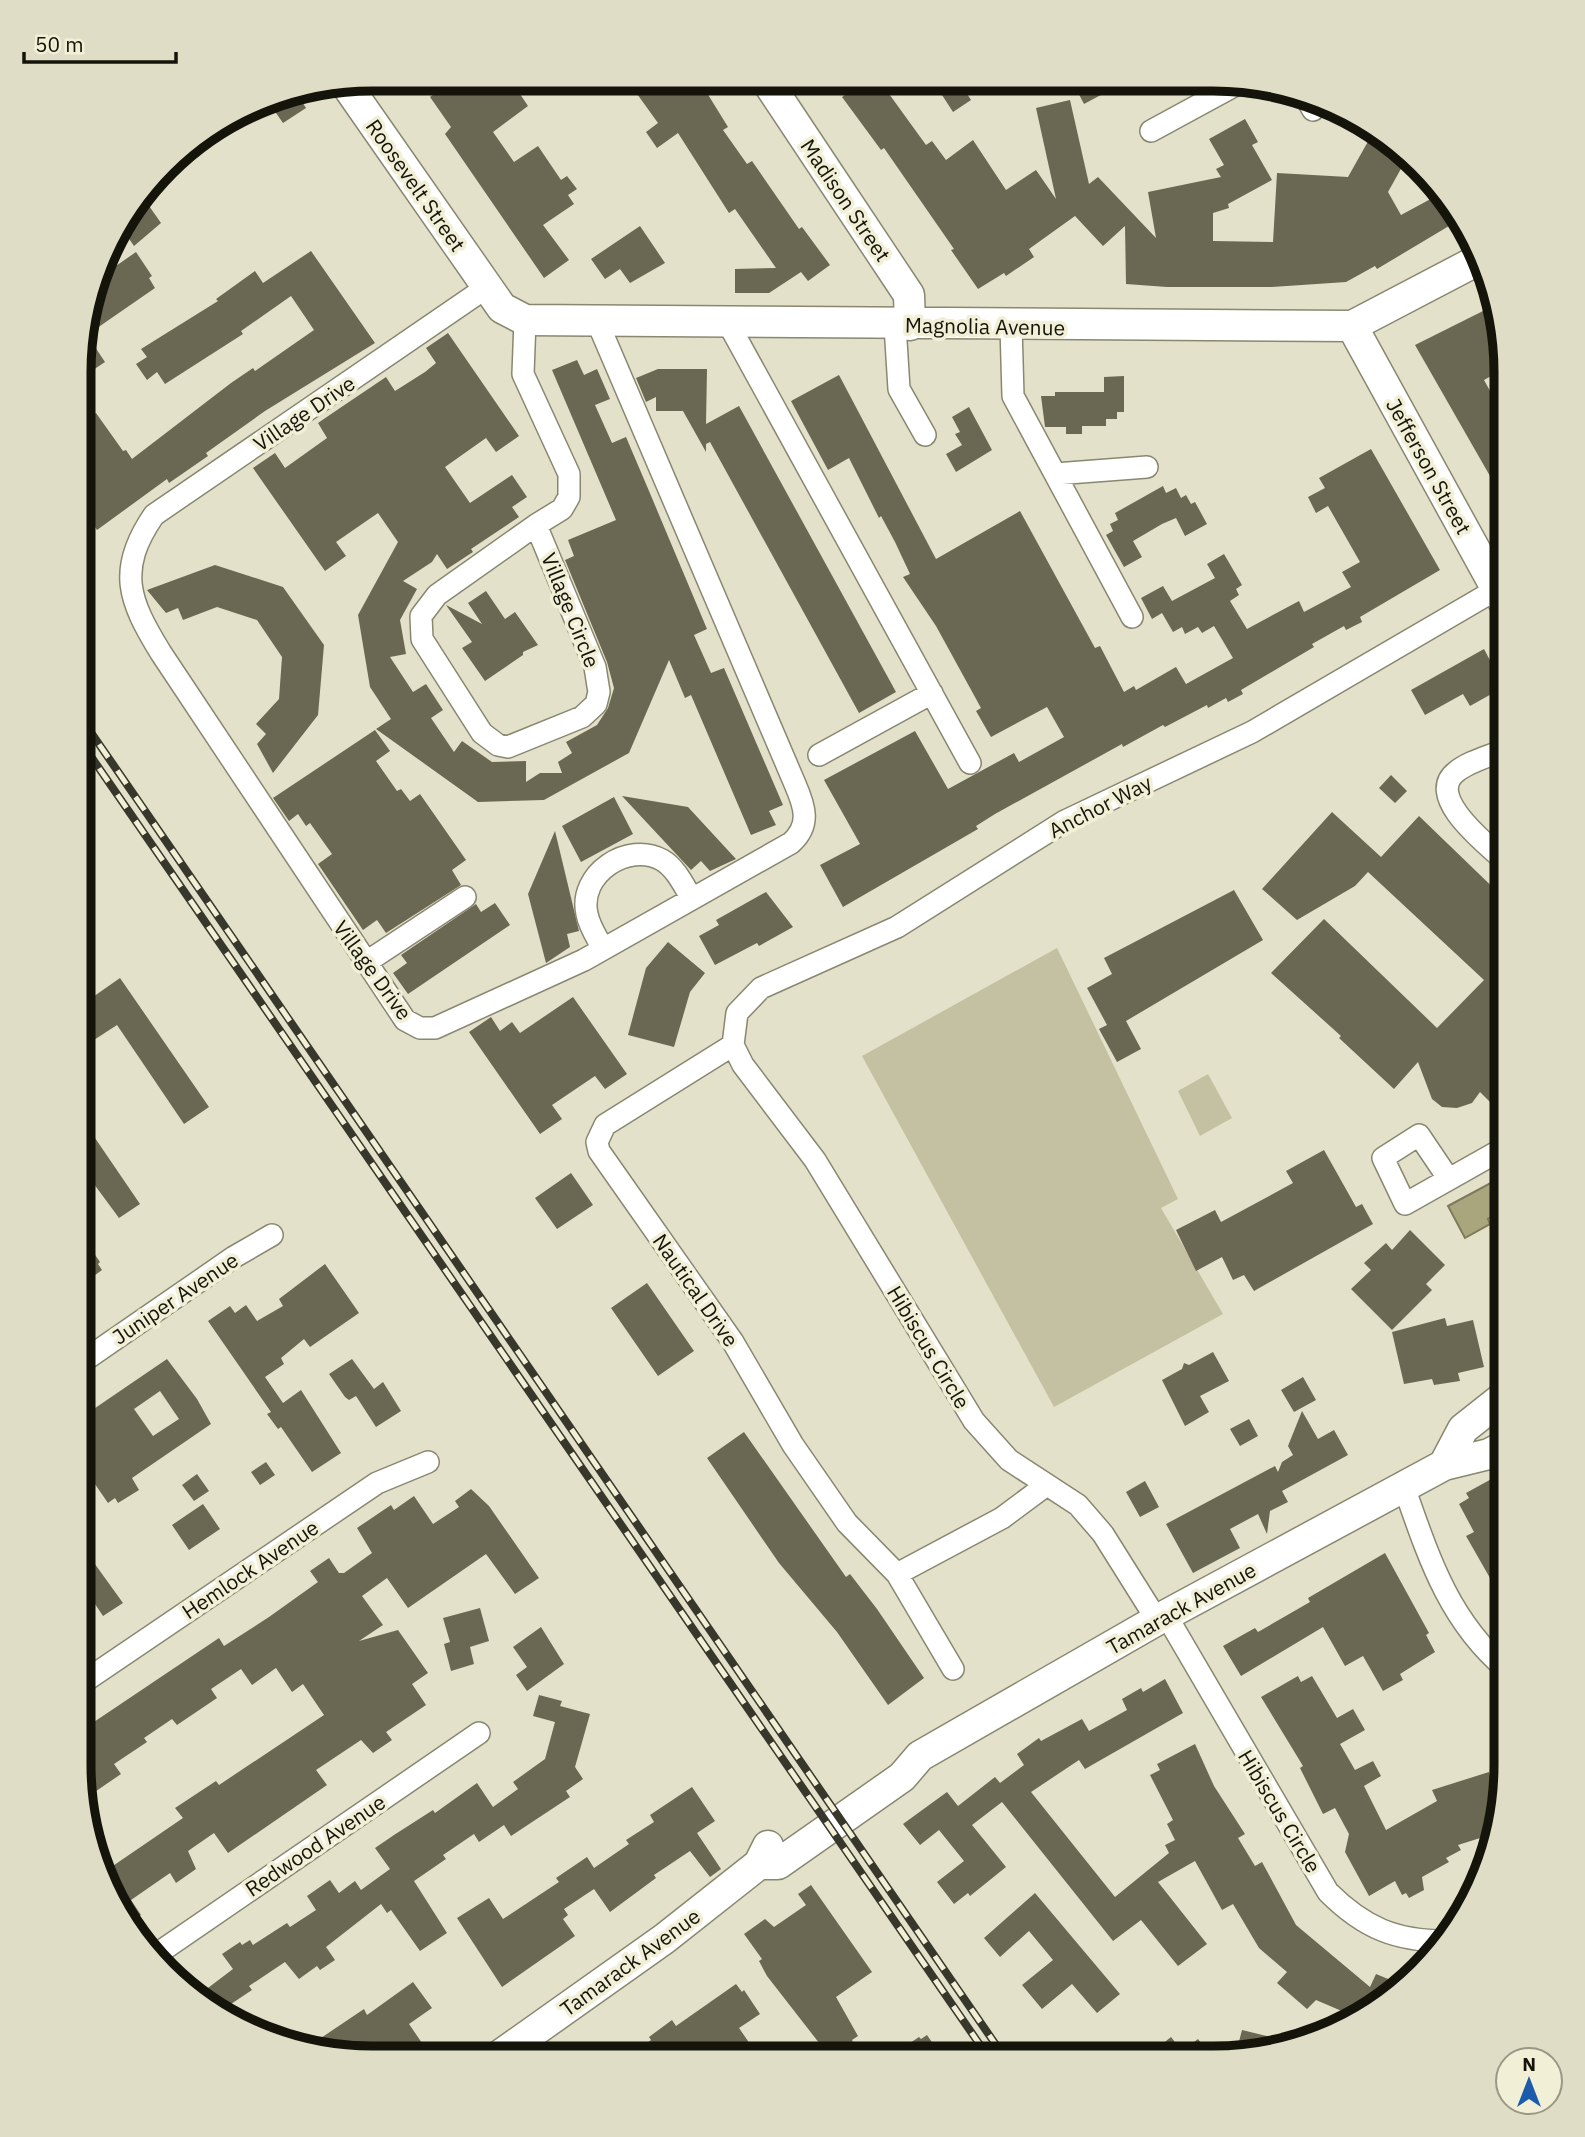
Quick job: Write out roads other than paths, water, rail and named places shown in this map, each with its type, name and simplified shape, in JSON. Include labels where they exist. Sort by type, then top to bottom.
[{"type":"main road","name":"Madison Street","points":[[773,91],[909,295],[903,325]]},
{"type":"main road","name":"Roosevelt Street","points":[[351,92],[487,287]]},
{"type":"main road","name":"Magnolia Avenue","points":[[525,320],[1011,326],[1352,326],[1472,262]]},
{"type":"main road","points":[[487,287],[502,308],[525,320]]},
{"type":"main road","name":"Jefferson Street","points":[[1352,326],[1494,584]]},
{"type":"main road","points":[[1444,1465],[1462,1429],[1494,1404]]},
{"type":"main road","name":"Tamarack Avenue","points":[[513,2046],[664,1939],[759,1864],[778,1864],[902,1777],[920,1756],[1162,1618],[1444,1465],[1494,1451]]},
{"type":"street","points":[[1151,131],[1223,92]]},
{"type":"street","name":"Village Drive","points":[[487,287],[155,515],[144,530],[129,579],[137,615],[365,963],[405,1020],[420,1028],[435,1028],[603,949],[791,843],[802,833],[806,810],[597,321]]},
{"type":"street","name":"Village Circle","points":[[525,320],[523,374],[569,474],[569,497],[562,509],[536,525],[437,595],[421,617],[420,627],[426,645],[482,733],[498,745],[508,747],[582,717],[596,704],[599,692],[595,667],[536,525]]},
{"type":"street","points":[[728,323],[970,763]]},
{"type":"street","points":[[903,325],[899,389],[925,435]]},
{"type":"street","points":[[1011,326],[1013,396],[1132,617]]},
{"type":"street","points":[[1055,474],[1147,467]]},
{"type":"street","name":"Anchor Way","points":[[733,1045],[737,1013],[761,988],[897,927],[1065,821],[1252,732],[1494,601]]},
{"type":"street","points":[[819,755],[932,693]]},
{"type":"street","points":[[1494,754],[1456,772],[1449,781],[1448,798],[1454,812],[1494,850]]},
{"type":"street","points":[[603,949],[586,914],[588,892],[598,872],[631,854],[648,854],[664,861],[674,870],[692,899]]},
{"type":"street","points":[[365,963],[466,897]]},
{"type":"street","name":"Hibiscus Circle","points":[[733,1045],[743,1065],[815,1160],[974,1421],[1009,1460],[1045,1486],[1078,1505],[1103,1534],[1162,1618],[1328,1892],[1347,1911],[1388,1934],[1414,1941],[1432,1941]]},
{"type":"street","name":"Nautical Drive","points":[[733,1045],[605,1125],[597,1142],[599,1151],[733,1342],[793,1445],[847,1523],[897,1574],[953,1669]]},
{"type":"street","points":[[1448,1178],[1494,1153]]},
{"type":"street","name":"Juniper Avenue","points":[[91,1356],[234,1257],[272,1234]]},
{"type":"street","name":"Hemlock Avenue","points":[[91,1677],[377,1483],[428,1462]]},
{"type":"street","points":[[897,1574],[1002,1518],[1045,1486]]},
{"type":"street","points":[[1404,1487],[1433,1571],[1451,1606],[1482,1649],[1494,1659]]},
{"type":"street","name":"Redwood Avenue","points":[[162,1951],[479,1732]]},
{"type":"railway","points":[[91,733],[997,2046]]},
{"type":"railway","points":[[91,756],[981,2046]]}]
